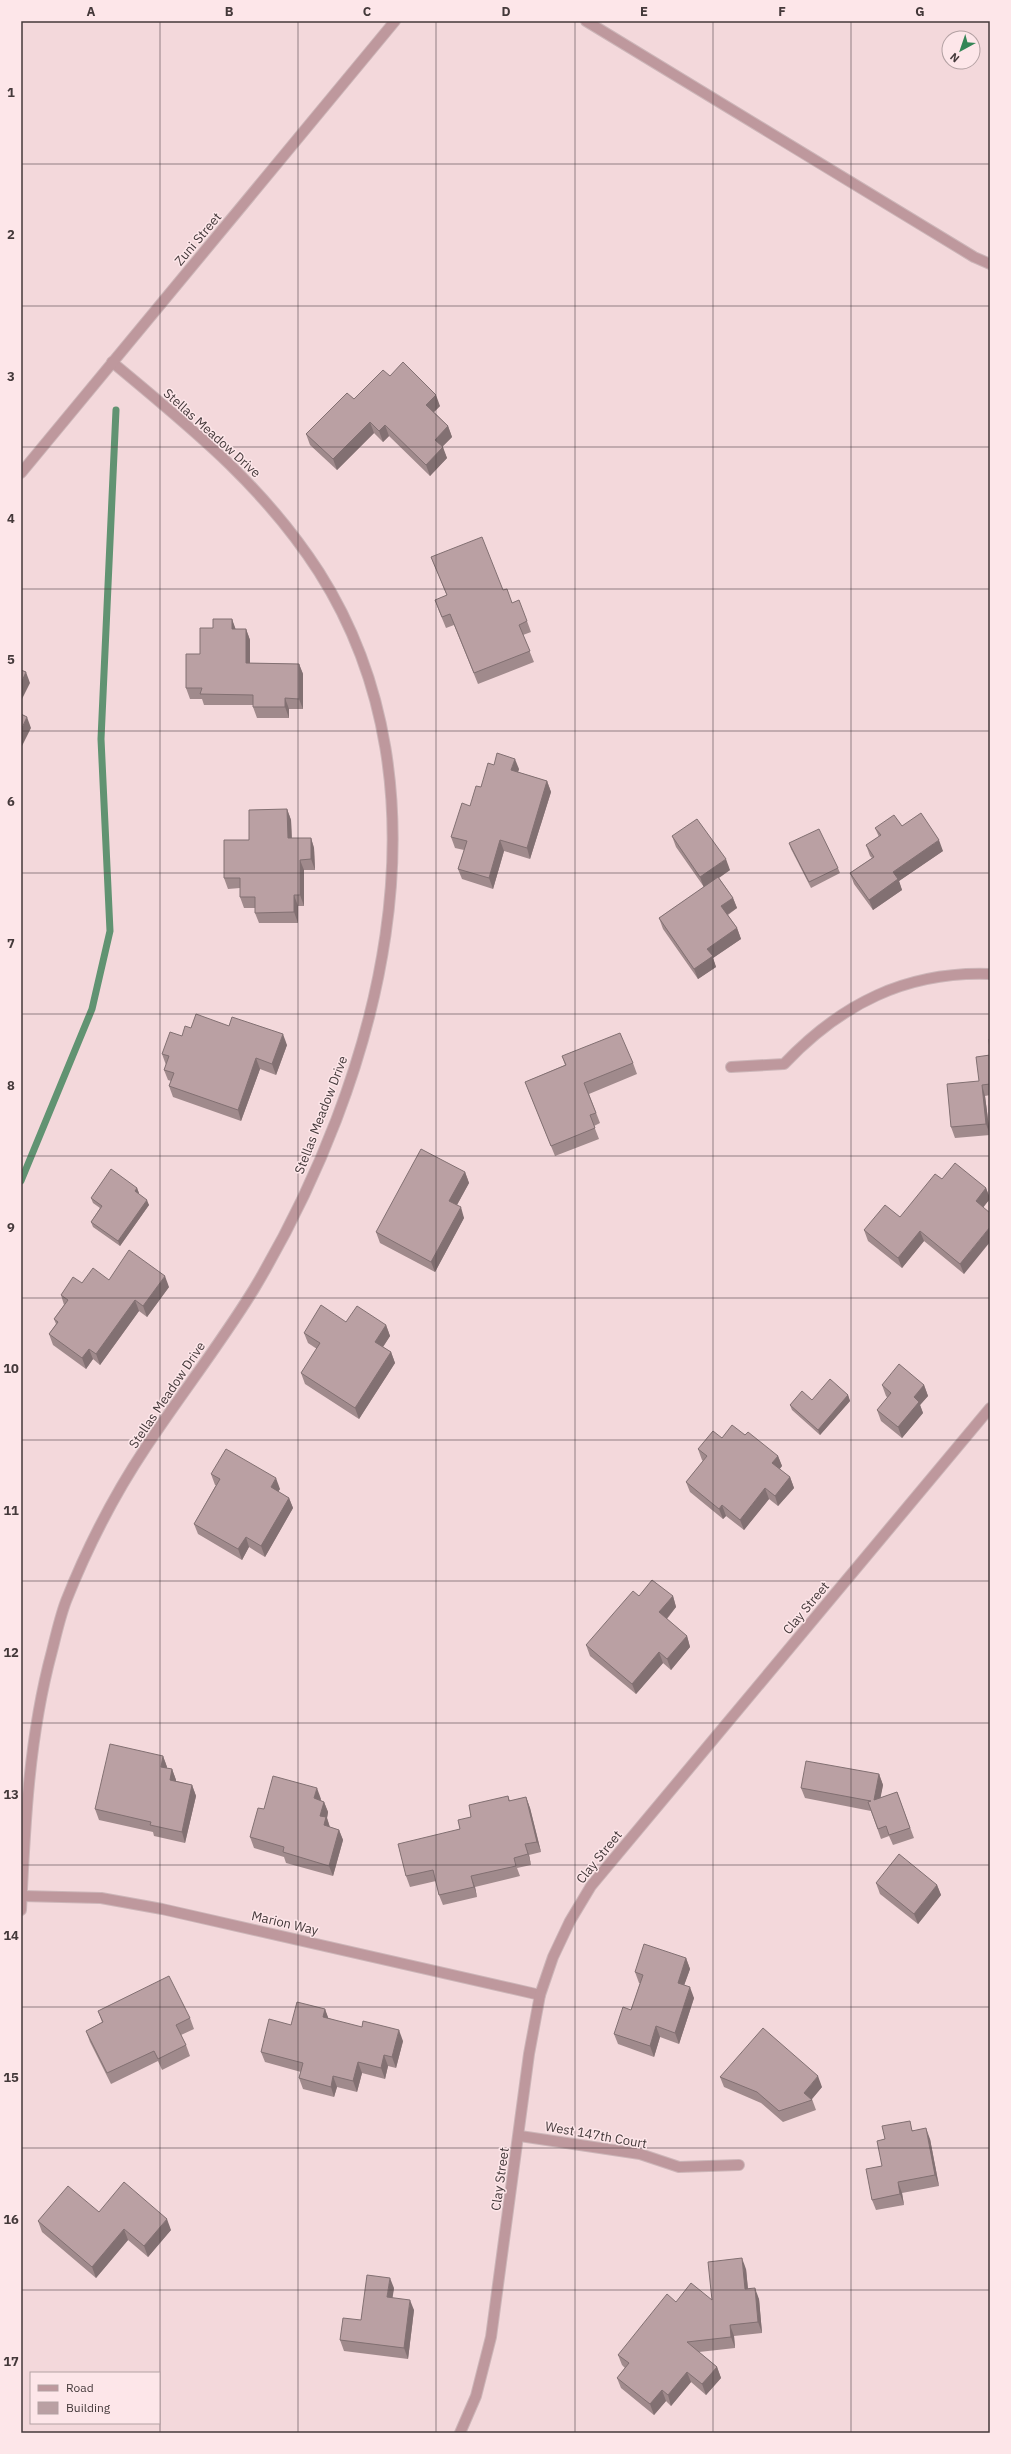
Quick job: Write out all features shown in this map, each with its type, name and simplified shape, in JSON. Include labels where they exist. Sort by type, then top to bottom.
[{"type":"street","name":"Zuni Street","points":[[21,473],[395,21]]},
{"type":"street","points":[[586,21],[934,233],[990,264]]},
{"type":"street","name":"Stellas Meadow Drive","points":[[21,1910],[29,1778],[40,1697],[64,1606],[91,1543],[143,1452],[253,1290],[288,1228],[310,1182],[332,1130],[361,1044],[386,935],[393,866],[392,816],[380,715],[354,639],[326,585],[265,498],[211,445],[112,362]]},
{"type":"street","points":[[731,1066],[784,1064],[828,1022],[854,1006],[882,992],[911,982],[941,976],[990,974]]},
{"type":"street","name":"Clay Street","points":[[460,2433],[476,2396],[491,2337],[520,2136],[529,2054],[540,1995],[553,1957],[570,1921],[591,1886],[990,1408]]},
{"type":"street","name":"Marion Way","points":[[22,1896],[101,1898],[162,1909],[540,1995]]},
{"type":"street","name":"West 147th Court","points":[[520,2136],[640,2154],[679,2167],[739,2165]]},
{"type":"building","points":[[403,362],[436,395],[426,405],[448,426],[435,440],[443,447],[426,465],[385,425],[379,431],[370,422],[333,459],[306,434],[347,393],[354,399],[383,370],[390,376]]},
{"type":"building","points":[[482,537],[503,590],[507,589],[512,603],[519,600],[527,621],[519,625],[530,651],[474,673],[450,614],[442,617],[435,600],[447,595],[431,557]]},
{"type":"building","points":[[213,619],[232,619],[232,629],[246,629],[246,663],[299,664],[299,699],[285,698],[285,707],[253,707],[253,695],[200,694],[202,688],[186,688],[186,654],[200,654],[200,628],[213,628]]},
{"type":"building","points":[[21,670],[26,672],[21,683]]},
{"type":"building","points":[[21,714],[27,717],[21,730]]},
{"type":"building","points":[[497,753],[515,759],[511,770],[547,781],[527,848],[500,840],[489,878],[458,869],[467,841],[451,837],[462,803],[470,806],[476,786],[481,787],[488,763],[494,765]]},
{"type":"building","points":[[287,809],[288,838],[311,838],[311,859],[300,860],[300,895],[294,895],[294,912],[255,913],[255,897],[240,897],[240,878],[224,878],[224,840],[249,840],[249,810]]},
{"type":"building","points":[[921,813],[939,840],[893,872],[898,879],[869,900],[850,873],[874,857],[866,845],[881,835],[875,828],[894,815],[902,826]]},
{"type":"building","points":[[697,819],[726,859],[700,877],[672,836]]},
{"type":"building","points":[[819,829],[838,868],[809,882],[789,843]]},
{"type":"building","points":[[718,877],[733,898],[721,906],[737,928],[707,949],[713,956],[694,969],[659,918]]},
{"type":"building","points":[[196,1014],[229,1026],[232,1017],[283,1034],[272,1064],[256,1058],[238,1110],[169,1086],[174,1073],[164,1070],[169,1056],[162,1054],[170,1032],[182,1036],[185,1026],[191,1028]]},
{"type":"building","points":[[620,1033],[633,1063],[584,1083],[596,1113],[590,1115],[595,1128],[551,1146],[525,1082],[566,1065],[562,1056]]},
{"type":"building","points":[[990,1055],[990,1084],[982,1085],[986,1124],[951,1127],[947,1084],[979,1081],[976,1057]]},
{"type":"building","points":[[421,1149],[465,1172],[449,1201],[461,1207],[431,1262],[376,1232]]},
{"type":"building","points":[[955,1163],[986,1188],[976,1201],[990,1213],[990,1227],[960,1264],[920,1231],[898,1258],[864,1230],[885,1205],[900,1217],[935,1174],[942,1179]]},
{"type":"building","points":[[111,1169],[137,1188],[135,1191],[147,1200],[118,1241],[91,1222],[102,1206],[91,1198]]},
{"type":"building","points":[[129,1250],[165,1276],[143,1306],[135,1300],[96,1354],[89,1349],[82,1358],[49,1334],[58,1322],[54,1319],[68,1300],[61,1295],[73,1277],[82,1283],[93,1268],[109,1280]]},
{"type":"building","points":[[321,1305],[346,1322],[357,1306],[386,1325],[375,1342],[391,1352],[355,1408],[301,1373],[320,1343],[304,1333]]},
{"type":"building","points":[[899,1364],[924,1385],[914,1397],[919,1402],[898,1427],[877,1410],[891,1393],[882,1385]]},
{"type":"building","points":[[830,1379],[848,1395],[818,1430],[790,1405],[802,1391],[812,1400]]},
{"type":"building","points":[[732,1425],[745,1435],[748,1432],[778,1456],[772,1463],[790,1477],[775,1496],[765,1488],[740,1520],[722,1505],[719,1509],[686,1482],[707,1456],[698,1449],[713,1431],[722,1438]]},
{"type":"building","points":[[226,1449],[276,1478],[271,1487],[289,1498],[261,1546],[246,1537],[238,1549],[194,1524],[220,1479],[211,1474]]},
{"type":"building","points":[[652,1580],[673,1596],[659,1612],[687,1636],[667,1659],[659,1652],[632,1684],[586,1645],[633,1591],[639,1596]]},
{"type":"building","points":[[110,1744],[163,1756],[161,1767],[172,1769],[170,1780],[192,1785],[182,1832],[150,1825],[151,1822],[95,1809]]},
{"type":"building","points":[[806,1761],[879,1774],[874,1800],[897,1792],[910,1828],[889,1835],[886,1826],[878,1829],[868,1802],[871,1801],[801,1788]]},
{"type":"building","points":[[273,1776],[317,1788],[314,1798],[324,1802],[320,1816],[326,1817],[324,1825],[339,1830],[329,1866],[283,1852],[284,1847],[250,1837],[258,1808],[264,1809]]},
{"type":"building","points":[[508,1796],[509,1801],[526,1797],[537,1842],[525,1844],[528,1854],[514,1858],[516,1866],[471,1876],[474,1887],[439,1895],[433,1870],[406,1876],[398,1844],[460,1829],[458,1820],[471,1817],[469,1805]]},
{"type":"building","points":[[899,1854],[937,1885],[914,1914],[876,1883]]},
{"type":"building","points":[[644,1944],[686,1958],[678,1983],[690,1987],[675,2033],[656,2026],[650,2046],[614,2034],[623,2007],[631,2010],[643,1975],[635,1972]]},
{"type":"building","points":[[169,1976],[190,2018],[176,2025],[186,2045],[158,2059],[154,2051],[107,2073],[86,2031],[103,2022],[98,2011]]},
{"type":"building","points":[[297,2002],[325,2009],[323,2017],[362,2027],[363,2021],[399,2030],[392,2057],[384,2055],[381,2068],[358,2062],[353,2081],[333,2076],[331,2087],[299,2078],[303,2063],[261,2052],[269,2019],[291,2025]]},
{"type":"building","points":[[763,2028],[818,2076],[804,2093],[812,2100],[779,2111],[757,2092],[720,2077]]},
{"type":"building","points":[[910,2121],[912,2131],[926,2128],[935,2175],[898,2182],[900,2194],[872,2200],[866,2169],[882,2166],[877,2141],[885,2139],[882,2126]]},
{"type":"building","points":[[124,2182],[167,2219],[144,2246],[124,2229],[92,2267],[38,2221],[68,2186],[99,2212]]},
{"type":"building","points":[[742,2258],[745,2289],[755,2288],[758,2322],[730,2325],[731,2337],[687,2342],[717,2367],[702,2384],[687,2372],[668,2395],[662,2390],[650,2404],[617,2378],[629,2363],[618,2355],[667,2294],[676,2302],[691,2283],[712,2300],[708,2262]]},
{"type":"building","points":[[367,2275],[390,2278],[387,2297],[410,2300],[404,2348],[340,2340],[343,2318],[361,2320]]},
{"type":"waterway","points":[[21,1181],[92,1009],[110,931],[101,739],[116,410]]}]
